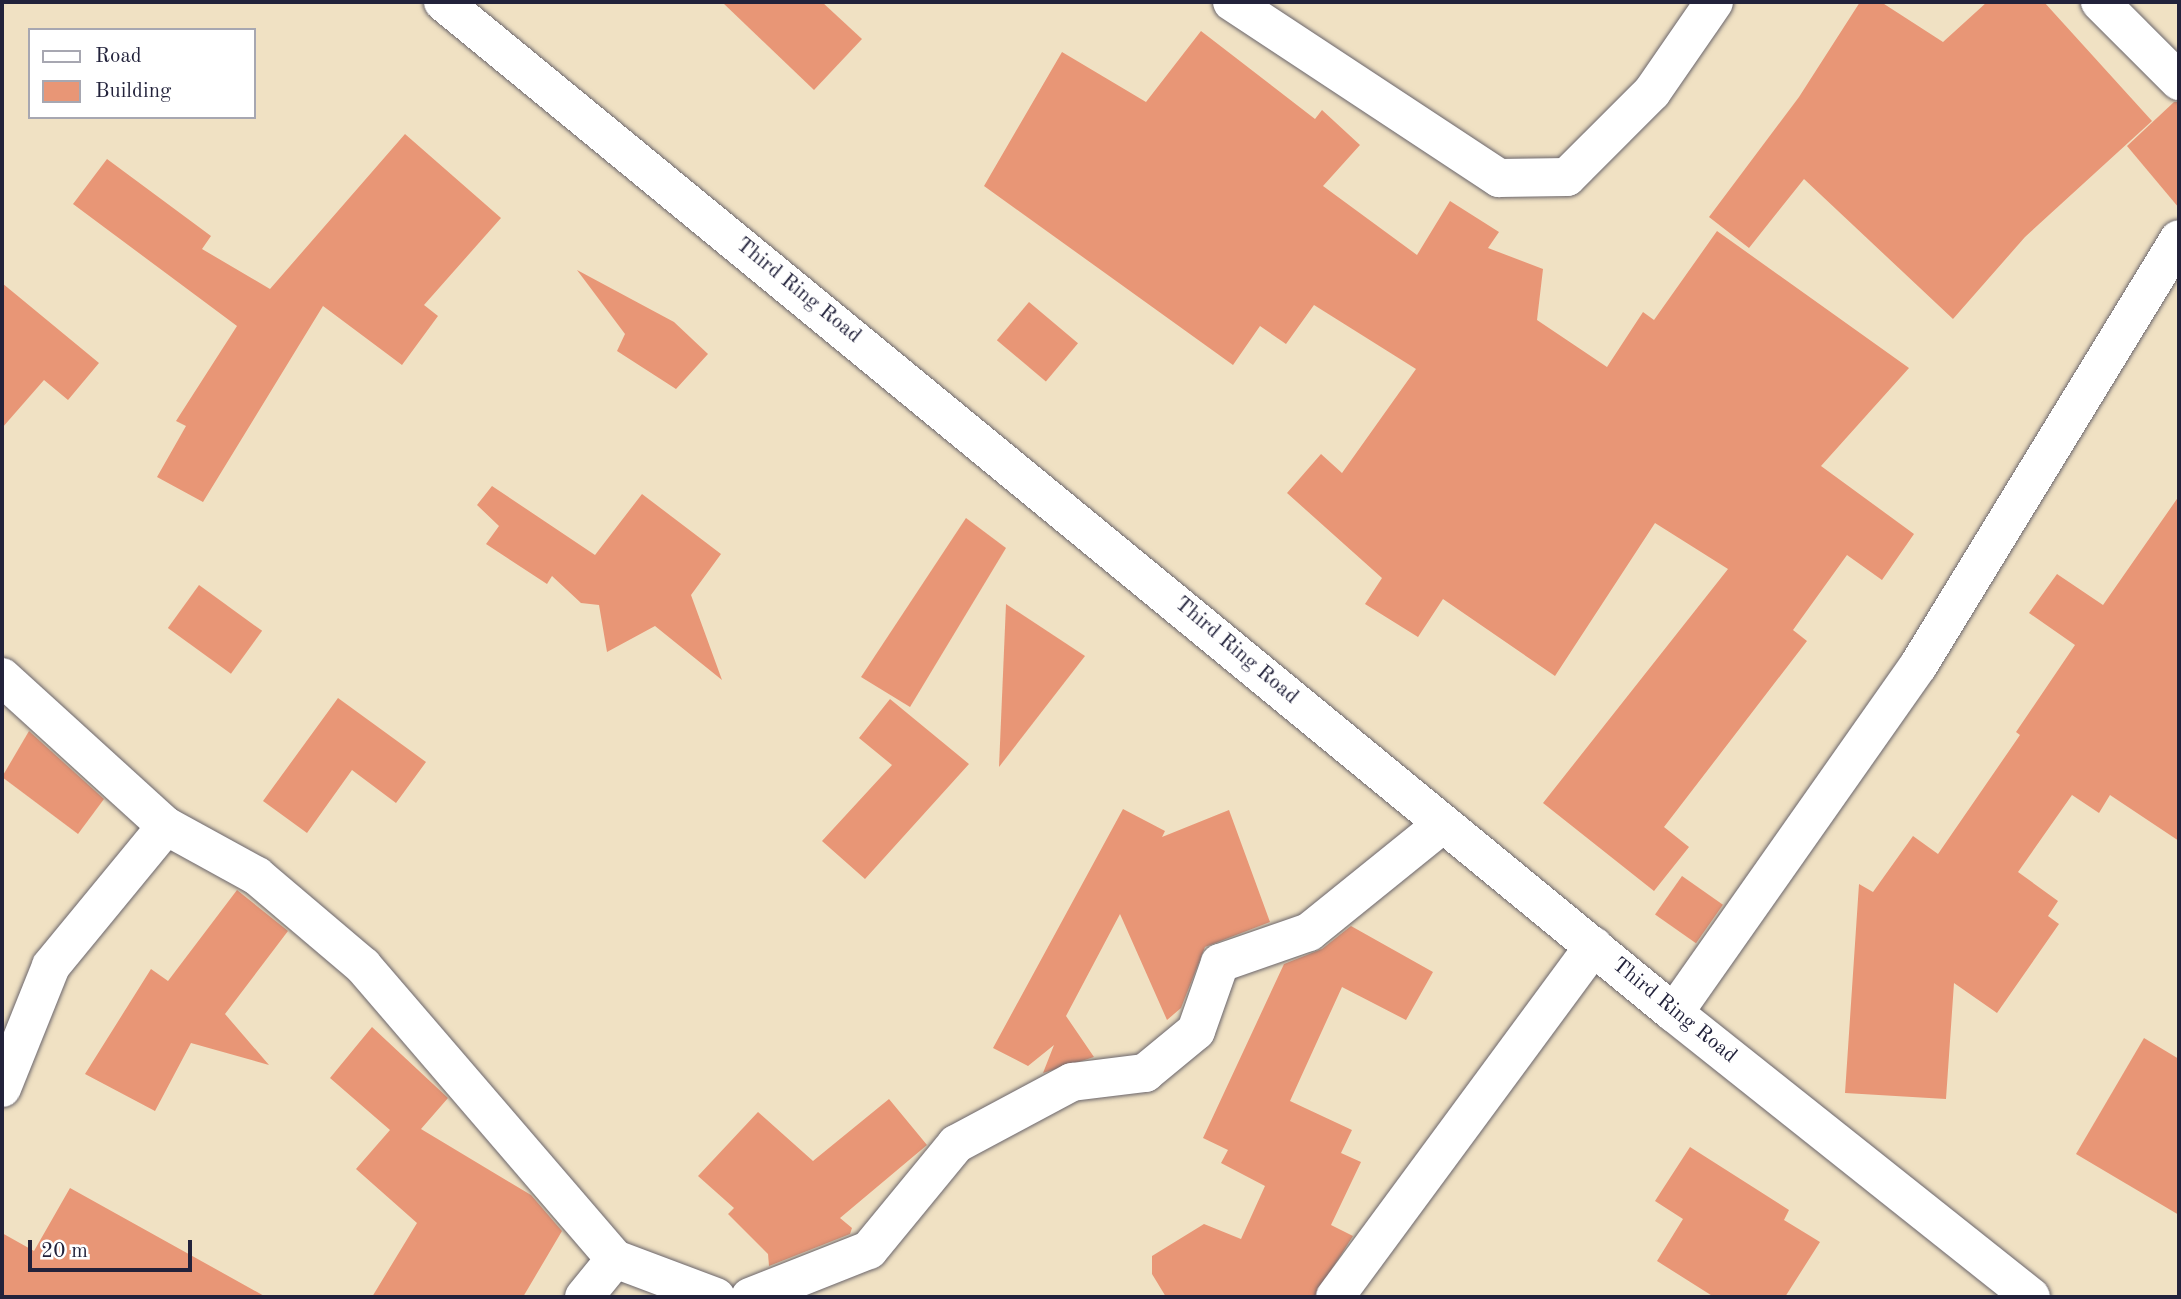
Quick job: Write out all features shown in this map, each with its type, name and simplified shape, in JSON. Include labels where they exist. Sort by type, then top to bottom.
[{"type":"street","name":"Third Ring Road","points":[[443,2],[1674,1013],[2031,1297]]},
{"type":"street","points":[[1232,2],[1499,178],[1567,177],[1652,92],[1714,2]]},
{"type":"street","points":[[2100,2],[2179,81]]},
{"type":"street","points":[[1674,1013],[1918,666],[2179,239]]},
{"type":"street","points":[[2,677],[166,826],[257,876],[363,966],[615,1259],[716,1297]]},
{"type":"street","points":[[750,1297],[869,1250],[956,1144],[1072,1082],[1145,1073],[1196,1031],[1220,962],[1309,932],[1443,824]]},
{"type":"street","points":[[2,1088],[51,966],[166,826]]},
{"type":"street","points":[[1335,1297],[1594,946]]},
{"type":"street","points":[[584,1297],[615,1259]]},
{"type":"building","points":[[722,2],[822,2],[862,39],[814,90]]},
{"type":"building","points":[[1860,2],[1881,2],[1943,42],[1987,2],[2044,2],[2152,121],[2025,237],[1953,319],[1804,179],[1749,248],[1709,217],[1799,97]]},
{"type":"building","points":[[1201,31],[1315,119],[1322,110],[1360,145],[1323,186],[1417,255],[1450,201],[1499,232],[1488,248],[1543,269],[1537,320],[1607,367],[1643,312],[1654,320],[1717,231],[1909,368],[1821,466],[1914,534],[1882,580],[1847,555],[1793,630],[1807,641],[1664,827],[1689,847],[1654,891],[1543,803],[1728,569],[1655,523],[1555,676],[1443,599],[1418,637],[1365,604],[1382,578],[1287,493],[1321,454],[1342,473],[1416,369],[1314,305],[1286,344],[1260,326],[1233,365],[984,186],[1062,52],[1146,102]]},
{"type":"building","points":[[2174,102],[2179,102],[2179,208],[2127,146]]},
{"type":"building","points":[[405,134],[501,218],[424,305],[438,316],[402,365],[323,306],[203,502],[157,477],[186,426],[176,421],[237,326],[73,204],[107,159],[211,236],[202,249],[270,289]]},
{"type":"building","points":[[577,270],[674,322],[708,354],[676,389],[617,351],[625,334]]},
{"type":"building","points":[[2,283],[99,363],[68,400],[44,380],[2,428]]},
{"type":"building","points":[[1029,302],[1078,343],[1046,381],[997,340]]},
{"type":"building","points":[[492,486],[595,555],[642,494],[721,554],[691,595],[722,680],[655,626],[607,652],[599,605],[581,603],[552,576],[547,584],[486,544],[499,526],[477,505]]},
{"type":"building","points":[[2179,496],[2179,841],[2110,795],[2099,813],[2072,795],[2018,872],[2058,901],[2048,916],[2059,924],[1997,1013],[1954,983],[1946,1099],[1845,1093],[1859,884],[1873,892],[1913,836],[1938,854],[2020,735],[2016,732],[2075,645],[2029,613],[2057,574],[2103,605]]},
{"type":"building","points":[[966,518],[1006,548],[910,707],[861,677]]},
{"type":"building","points":[[199,585],[262,631],[231,674],[168,628]]},
{"type":"building","points":[[1006,604],[1085,656],[999,767]]},
{"type":"building","points":[[338,698],[426,762],[396,803],[352,770],[307,833],[263,801]]},
{"type":"building","points":[[890,699],[969,764],[865,879],[822,841],[892,765],[859,738]]},
{"type":"building","points":[[29,731],[104,799],[78,834],[2,777]]},
{"type":"building","points":[[1123,809],[1165,831],[1162,837],[1229,810],[1270,922],[1205,947],[1181,1008],[1167,1020],[1120,914],[1066,1016],[1094,1057],[1043,1073],[1054,1045],[1028,1066],[993,1048]]},
{"type":"building","points":[[1682,876],[1723,905],[1696,943],[1655,915]]},
{"type":"building","points":[[237,890],[288,931],[225,1014],[269,1065],[191,1043],[155,1111],[85,1074],[151,969],[168,981]]},
{"type":"building","points":[[1351,926],[1433,972],[1406,1020],[1342,987],[1290,1101],[1352,1130],[1341,1153],[1361,1162],[1331,1225],[1353,1236],[1314,1297],[1166,1297],[1152,1274],[1152,1256],[1204,1224],[1241,1239],[1265,1186],[1221,1163],[1228,1150],[1203,1138],[1284,964],[1322,949]]},
{"type":"building","points":[[372,1027],[448,1098],[421,1129],[531,1195],[562,1231],[523,1297],[372,1297],[417,1223],[356,1169],[390,1130],[330,1078]]},
{"type":"building","points":[[2144,1038],[2179,1059],[2179,1215],[2076,1154]]},
{"type":"building","points":[[889,1099],[927,1145],[840,1218],[852,1228],[850,1234],[769,1266],[768,1254],[728,1214],[734,1208],[698,1176],[758,1112],[813,1161]]},
{"type":"building","points":[[1690,1147],[1789,1210],[1784,1220],[1820,1242],[1785,1297],[1714,1297],[1657,1261],[1683,1219],[1655,1201]]},
{"type":"building","points":[[70,1188],[266,1297],[2,1297],[2,1233],[34,1251]]}]
